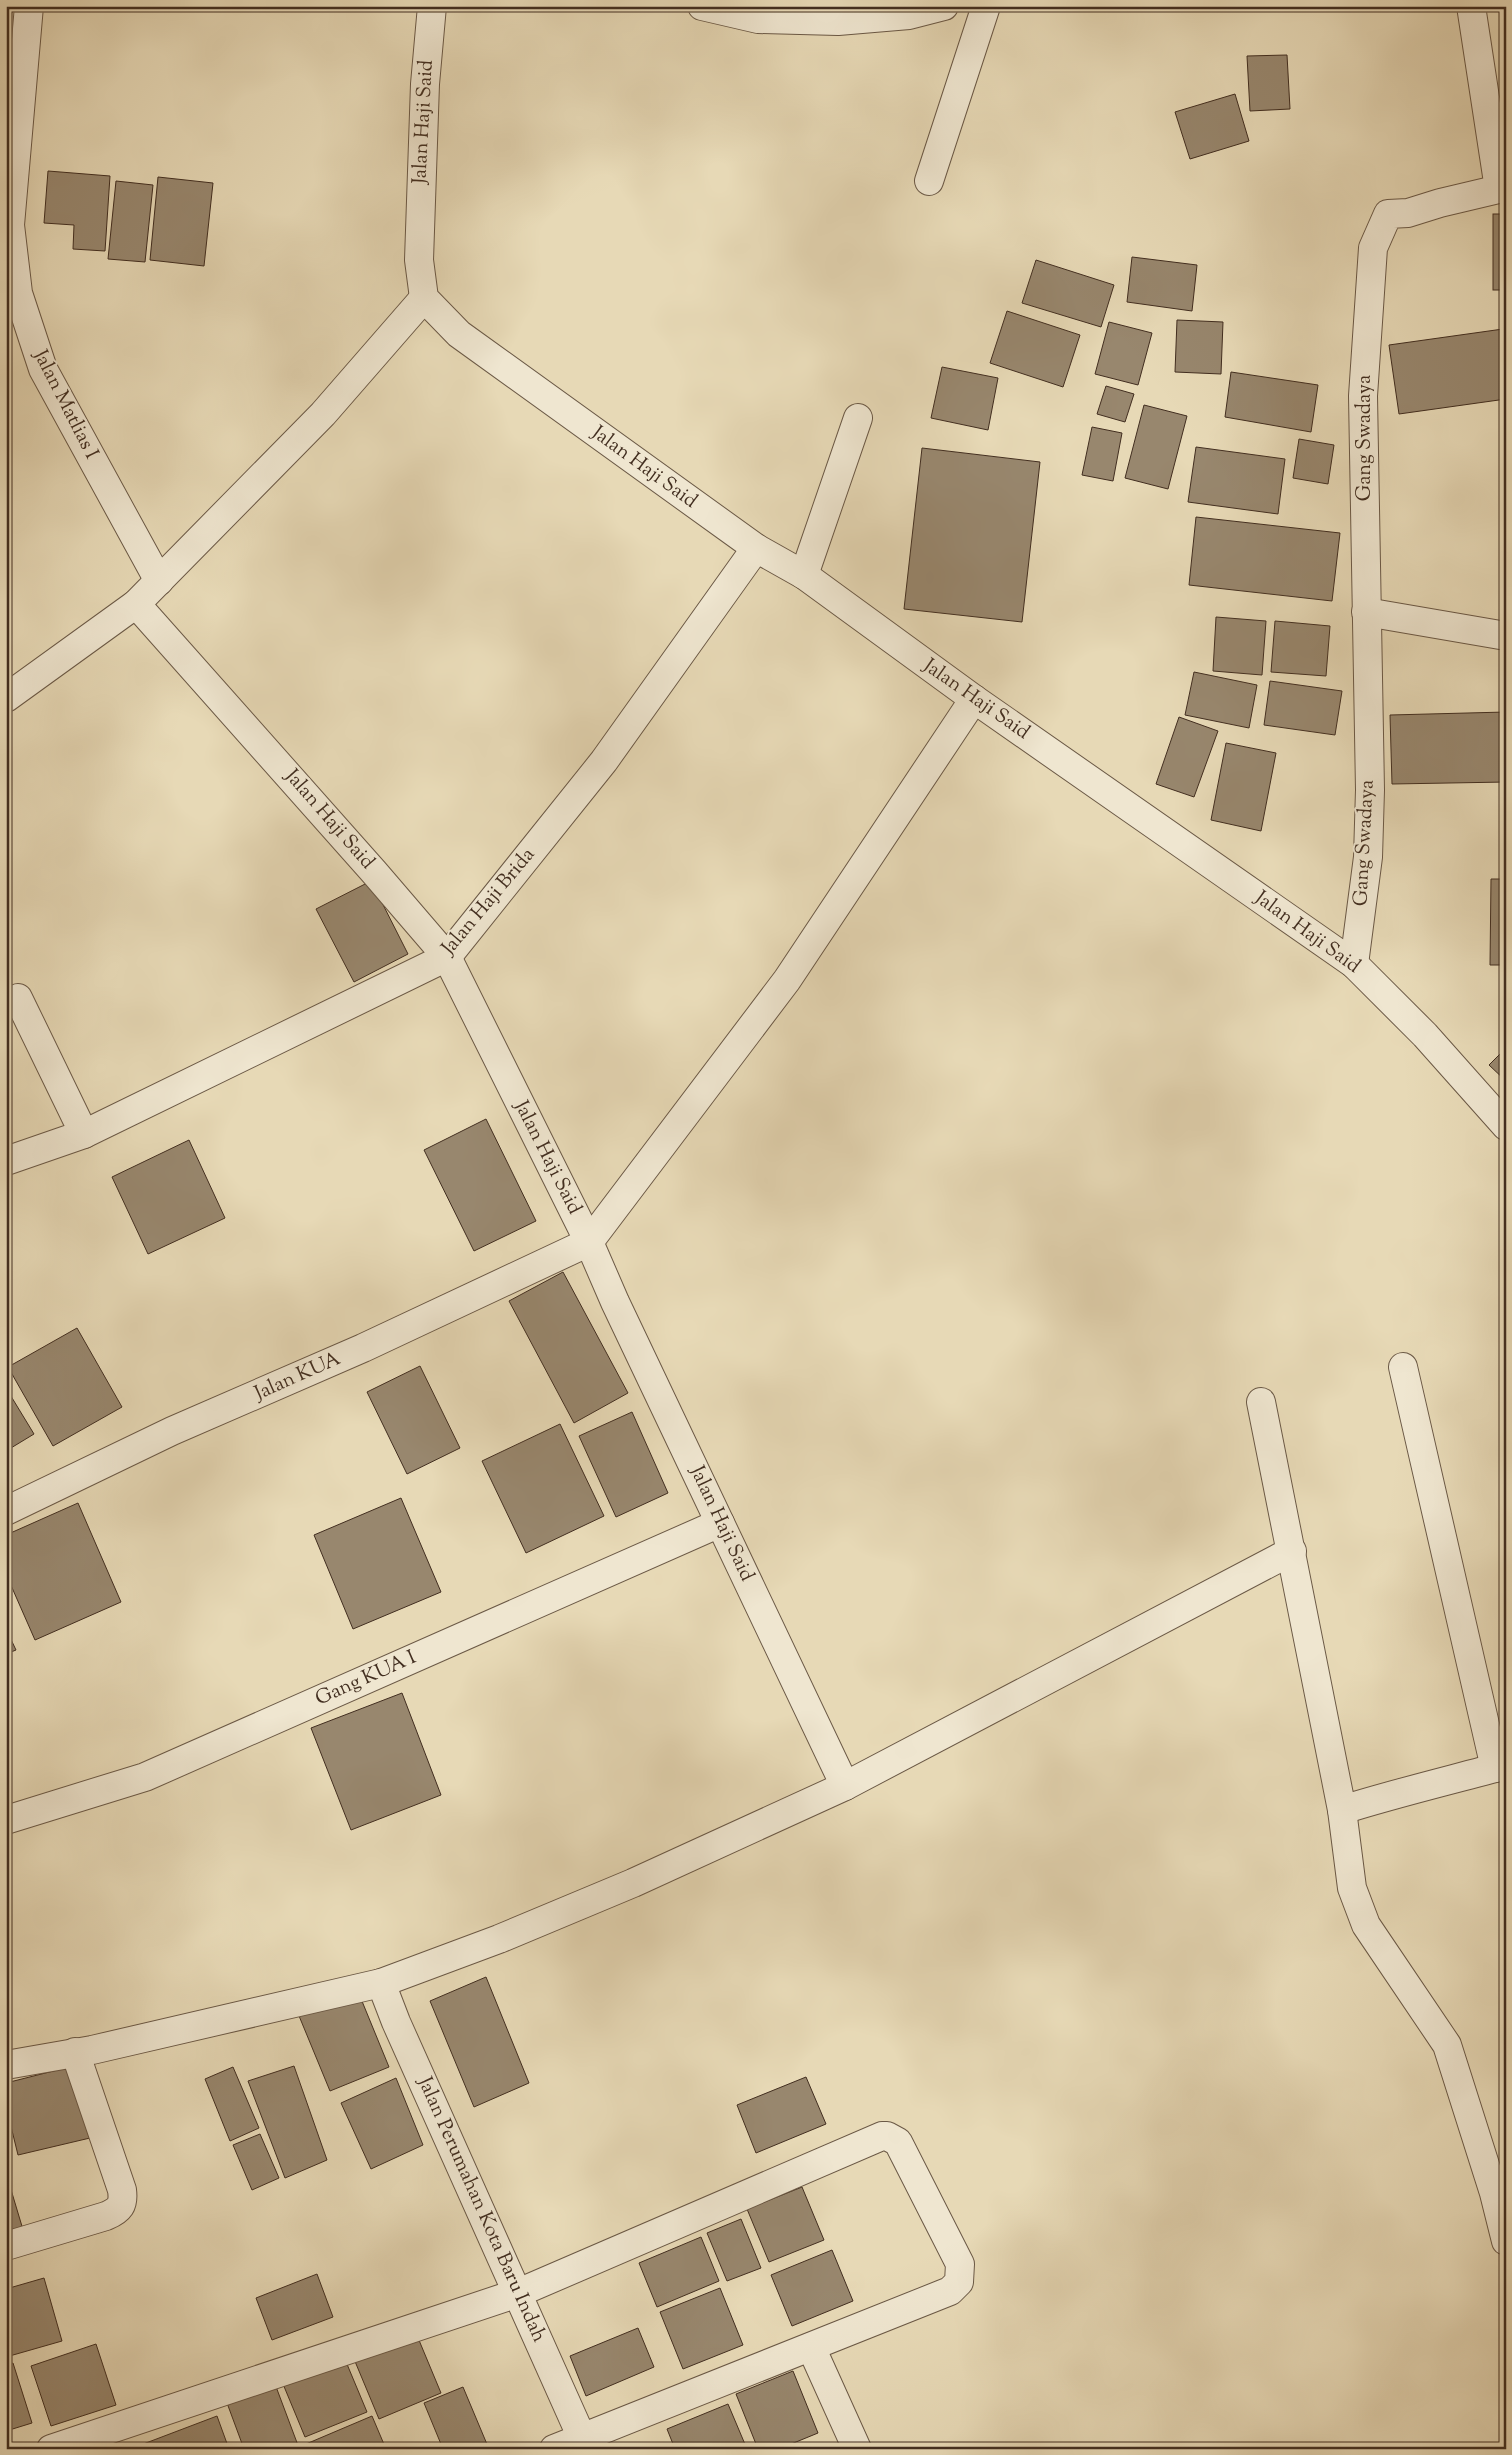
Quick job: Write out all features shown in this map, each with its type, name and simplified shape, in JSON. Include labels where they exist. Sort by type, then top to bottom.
[{"type":"street","name":"Jalan Matlias I","points":[[29,6],[10,225],[18,294],[44,369],[160,581]]},
{"type":"street","name":"Jalan Haji Said","points":[[432,6],[425,84],[419,250],[424,298],[459,334],[756,548],[804,575],[974,699],[1354,964],[1425,1035],[1506,1126]]},
{"type":"street","points":[[702,6],[758,20],[838,21],[909,15],[944,6]]},
{"type":"street","points":[[929,181],[986,6]]},
{"type":"street","name":"Gang Swadaya","points":[[1354,964],[1368,857],[1370,790],[1363,396],[1373,248],[1388,214],[1408,213],[1440,203],[1499,189],[1471,6]]},
{"type":"street","points":[[6,698],[136,604],[323,414],[424,298]]},
{"type":"street","points":[[804,575],[858,418]]},
{"type":"street","name":"Jalan Haji Brida","points":[[6,1162],[84,1134],[447,957],[604,761],[756,548]]},
{"type":"street","name":"Jalan Haji Said","points":[[136,604],[447,957],[589,1242],[615,1302],[845,1786]]},
{"type":"street","points":[[1366,612],[1506,636]]},
{"type":"street","points":[[589,1242],[787,980],[974,699]]},
{"type":"street","points":[[18,998],[84,1134]]},
{"type":"street","name":"Jalan KUA","points":[[6,1510],[172,1431],[363,1348],[589,1242]]},
{"type":"street","points":[[1342,1810],[1382,1797],[1416,1790],[1500,1766],[1404,1367]]},
{"type":"street","points":[[1261,1402],[1342,1810],[1352,1888],[1366,1925],[1447,2045],[1494,2193],[1506,2242]]},
{"type":"street","name":"Gang KUA I","points":[[6,1820],[145,1777],[720,1523]]},
{"type":"street","points":[[6,2065],[75,2052],[381,1983],[499,1938],[633,1883],[845,1786],[1292,1551]]},
{"type":"street","name":"Jalan Perumahan Kota Baru Indah","points":[[381,1983],[396,2022],[582,2438]]},
{"type":"street","points":[[6,2246],[106,2216],[120,2209],[123,2203],[122,2190],[75,2052]]},
{"type":"street","points":[[51,2449],[518,2293],[882,2136],[887,2136],[898,2142],[960,2264],[959,2282],[950,2291],[554,2449]]},
{"type":"street","points":[[811,2347],[857,2449]]},
{"type":"building","points":[[1287,55],[1290,109],[1250,111],[1247,56]]},
{"type":"building","points":[[1235,94],[1249,141],[1190,159],[1175,112]]},
{"type":"building","points":[[48,171],[110,176],[105,251],[73,249],[74,225],[44,223]]},
{"type":"building","points":[[158,177],[213,183],[204,266],[150,260]]},
{"type":"building","points":[[116,181],[153,185],[145,262],[108,259]]},
{"type":"building","points":[[1493,214],[1506,214],[1506,290],[1493,290]]},
{"type":"building","points":[[1132,257],[1197,265],[1192,311],[1127,302]]},
{"type":"building","points":[[1036,260],[1114,285],[1101,327],[1022,303]]},
{"type":"building","points":[[1007,311],[1080,335],[1063,387],[990,363]]},
{"type":"building","points":[[1177,320],[1223,322],[1221,374],[1175,372]]},
{"type":"building","points":[[1109,322],[1152,333],[1138,385],[1095,374]]},
{"type":"building","points":[[1503,329],[1506,347],[1506,399],[1399,414],[1389,345]]},
{"type":"building","points":[[942,367],[998,378],[988,430],[931,418]]},
{"type":"building","points":[[1231,372],[1318,385],[1311,432],[1225,417]]},
{"type":"building","points":[[1106,386],[1134,394],[1125,422],[1097,414]]},
{"type":"building","points":[[1144,405],[1187,416],[1168,489],[1125,478]]},
{"type":"building","points":[[1092,427],[1122,433],[1113,481],[1082,475]]},
{"type":"building","points":[[1299,439],[1334,445],[1328,484],[1293,478]]},
{"type":"building","points":[[1196,447],[1285,459],[1278,514],[1188,502]]},
{"type":"building","points":[[922,448],[1040,462],[1022,622],[904,609]]},
{"type":"building","points":[[1196,517],[1340,533],[1332,601],[1189,585]]},
{"type":"building","points":[[1216,617],[1266,621],[1262,675],[1213,671]]},
{"type":"building","points":[[1275,621],[1330,626],[1326,676],[1271,672]]},
{"type":"building","points":[[1194,672],[1257,685],[1249,728],[1185,715]]},
{"type":"building","points":[[1270,681],[1342,691],[1335,735],[1264,725]]},
{"type":"building","points":[[1506,712],[1506,782],[1392,784],[1390,715]]},
{"type":"building","points":[[1179,717],[1218,731],[1194,797],[1156,784]]},
{"type":"building","points":[[1226,743],[1276,753],[1261,831],[1211,820]]},
{"type":"building","points":[[1491,879],[1506,879],[1506,965],[1490,965]]},
{"type":"building","points":[[371,881],[408,954],[354,982],[316,909]]},
{"type":"building","points":[[1506,1048],[1506,1081],[1489,1065]]},
{"type":"building","points":[[486,1119],[536,1221],[474,1251],[424,1150]]},
{"type":"building","points":[[189,1140],[225,1218],[148,1254],[112,1177]]},
{"type":"building","points":[[563,1272],[628,1393],[574,1423],[509,1301]]},
{"type":"building","points":[[77,1328],[122,1407],[53,1446],[8,1367]]},
{"type":"building","points":[[420,1366],[460,1448],[407,1474],[367,1392]]},
{"type":"building","points":[[6,1388],[34,1434],[6,1451]]},
{"type":"building","points":[[632,1412],[668,1493],[616,1517],[579,1436]]},
{"type":"building","points":[[560,1424],[604,1516],[526,1553],[482,1461]]},
{"type":"building","points":[[401,1498],[441,1592],[353,1629],[314,1535]]},
{"type":"building","points":[[78,1503],[121,1602],[35,1640],[6,1574],[6,1535]]},
{"type":"building","points":[[6,1629],[16,1650],[6,1654]]},
{"type":"building","points":[[402,1693],[441,1795],[351,1830],[311,1728]]},
{"type":"building","points":[[486,1977],[529,2083],[474,2107],[430,2001]]},
{"type":"building","points":[[357,1989],[389,2067],[330,2091],[297,2011]]},
{"type":"building","points":[[73,2066],[90,2138],[18,2155],[6,2106],[6,2083]]},
{"type":"building","points":[[294,2066],[327,2160],[285,2178],[248,2081]]},
{"type":"building","points":[[233,2067],[259,2128],[230,2141],[205,2079]]},
{"type":"building","points":[[806,2077],[826,2124],[756,2153],[737,2105]]},
{"type":"building","points":[[396,2078],[423,2145],[371,2169],[341,2103]]},
{"type":"building","points":[[260,2134],[279,2178],[252,2190],[233,2145]]},
{"type":"building","points":[[6,2173],[24,2233],[6,2239]]},
{"type":"building","points":[[802,2187],[824,2240],[769,2262],[747,2209]]},
{"type":"building","points":[[741,2219],[761,2268],[727,2281],[707,2233]]},
{"type":"building","points":[[701,2237],[719,2281],[657,2307],[639,2263]]},
{"type":"building","points":[[832,2250],[853,2301],[792,2326],[771,2275]]},
{"type":"building","points":[[317,2274],[333,2317],[272,2340],[256,2298]]},
{"type":"building","points":[[44,2278],[62,2341],[6,2357],[6,2289]]},
{"type":"building","points":[[720,2288],[743,2345],[683,2369],[660,2312]]},
{"type":"building","points":[[638,2328],[654,2367],[586,2396],[570,2356]]},
{"type":"building","points":[[416,2333],[441,2393],[379,2419],[354,2359]]},
{"type":"building","points":[[96,2344],[116,2405],[51,2426],[31,2366]]},
{"type":"building","points":[[344,2357],[367,2412],[305,2437],[283,2384]]},
{"type":"building","points":[[13,2363],[32,2423],[6,2431],[6,2365]]},
{"type":"building","points":[[793,2371],[818,2433],[779,2449],[758,2449],[736,2394]]},
{"type":"building","points":[[275,2384],[299,2448],[244,2449],[227,2403]]},
{"type":"building","points":[[463,2387],[489,2449],[443,2449],[424,2403]]},
{"type":"building","points":[[728,2404],[747,2449],[675,2449],[667,2429]]},
{"type":"building","points":[[217,2416],[229,2449],[139,2449],[138,2446]]},
{"type":"building","points":[[372,2416],[386,2449],[308,2449],[306,2444]]}]
